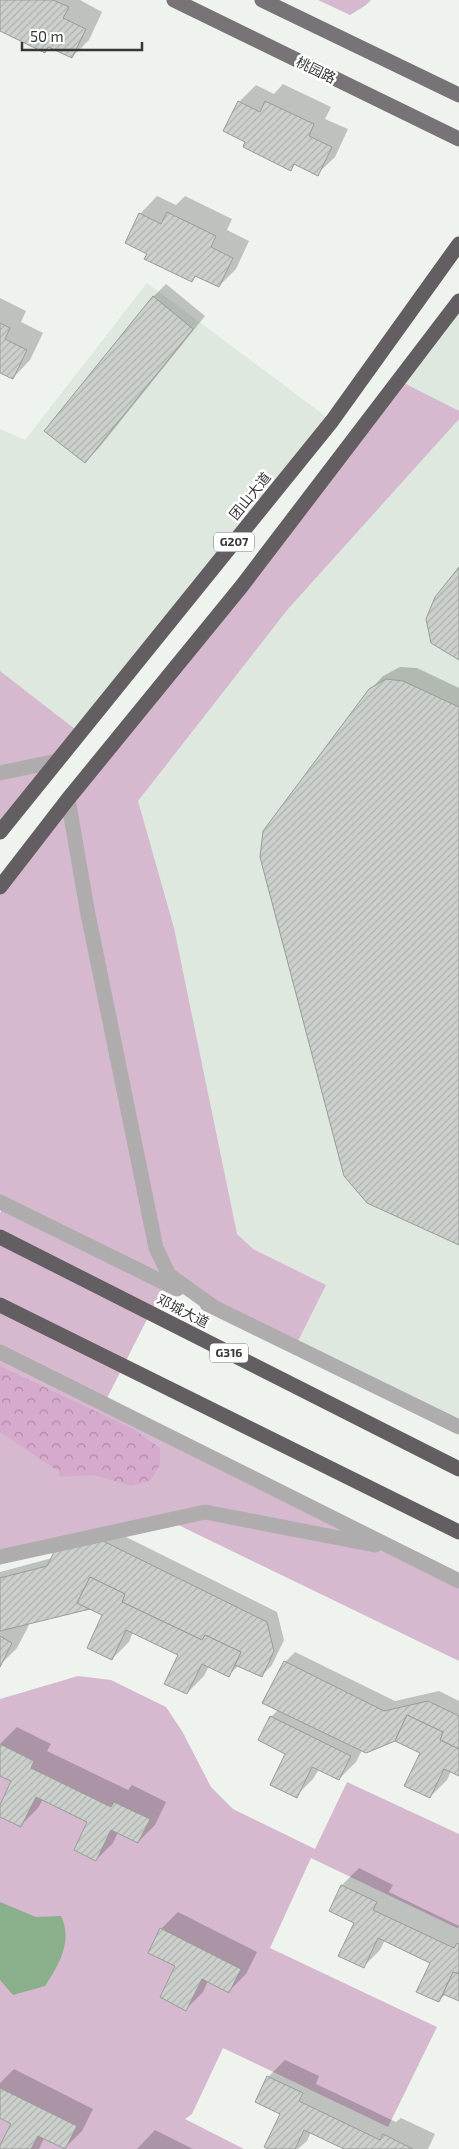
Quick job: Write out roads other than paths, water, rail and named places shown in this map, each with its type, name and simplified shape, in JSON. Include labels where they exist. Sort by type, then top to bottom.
[{"type":"highway","name":"团山大道","points":[[0,832],[332,421],[459,244]]},
{"type":"highway","name":"G207","points":[[0,887],[241,587],[459,301]]},
{"type":"highway","name":"邓城大道","points":[[0,1237],[459,1469]]},
{"type":"highway","points":[[0,1305],[459,1532]]},
{"type":"main road","name":"桃园路","points":[[174,0],[459,140]]},
{"type":"main road","points":[[262,0],[459,95]]},
{"type":"street","points":[[0,774],[57,761]]},
{"type":"street","points":[[68,800],[87,909],[156,1248],[169,1275],[214,1307]]},
{"type":"street","points":[[0,1202],[459,1427]]},
{"type":"street","points":[[0,1352],[459,1581]]},
{"type":"street","points":[[0,1557],[205,1512],[396,1549]]}]
